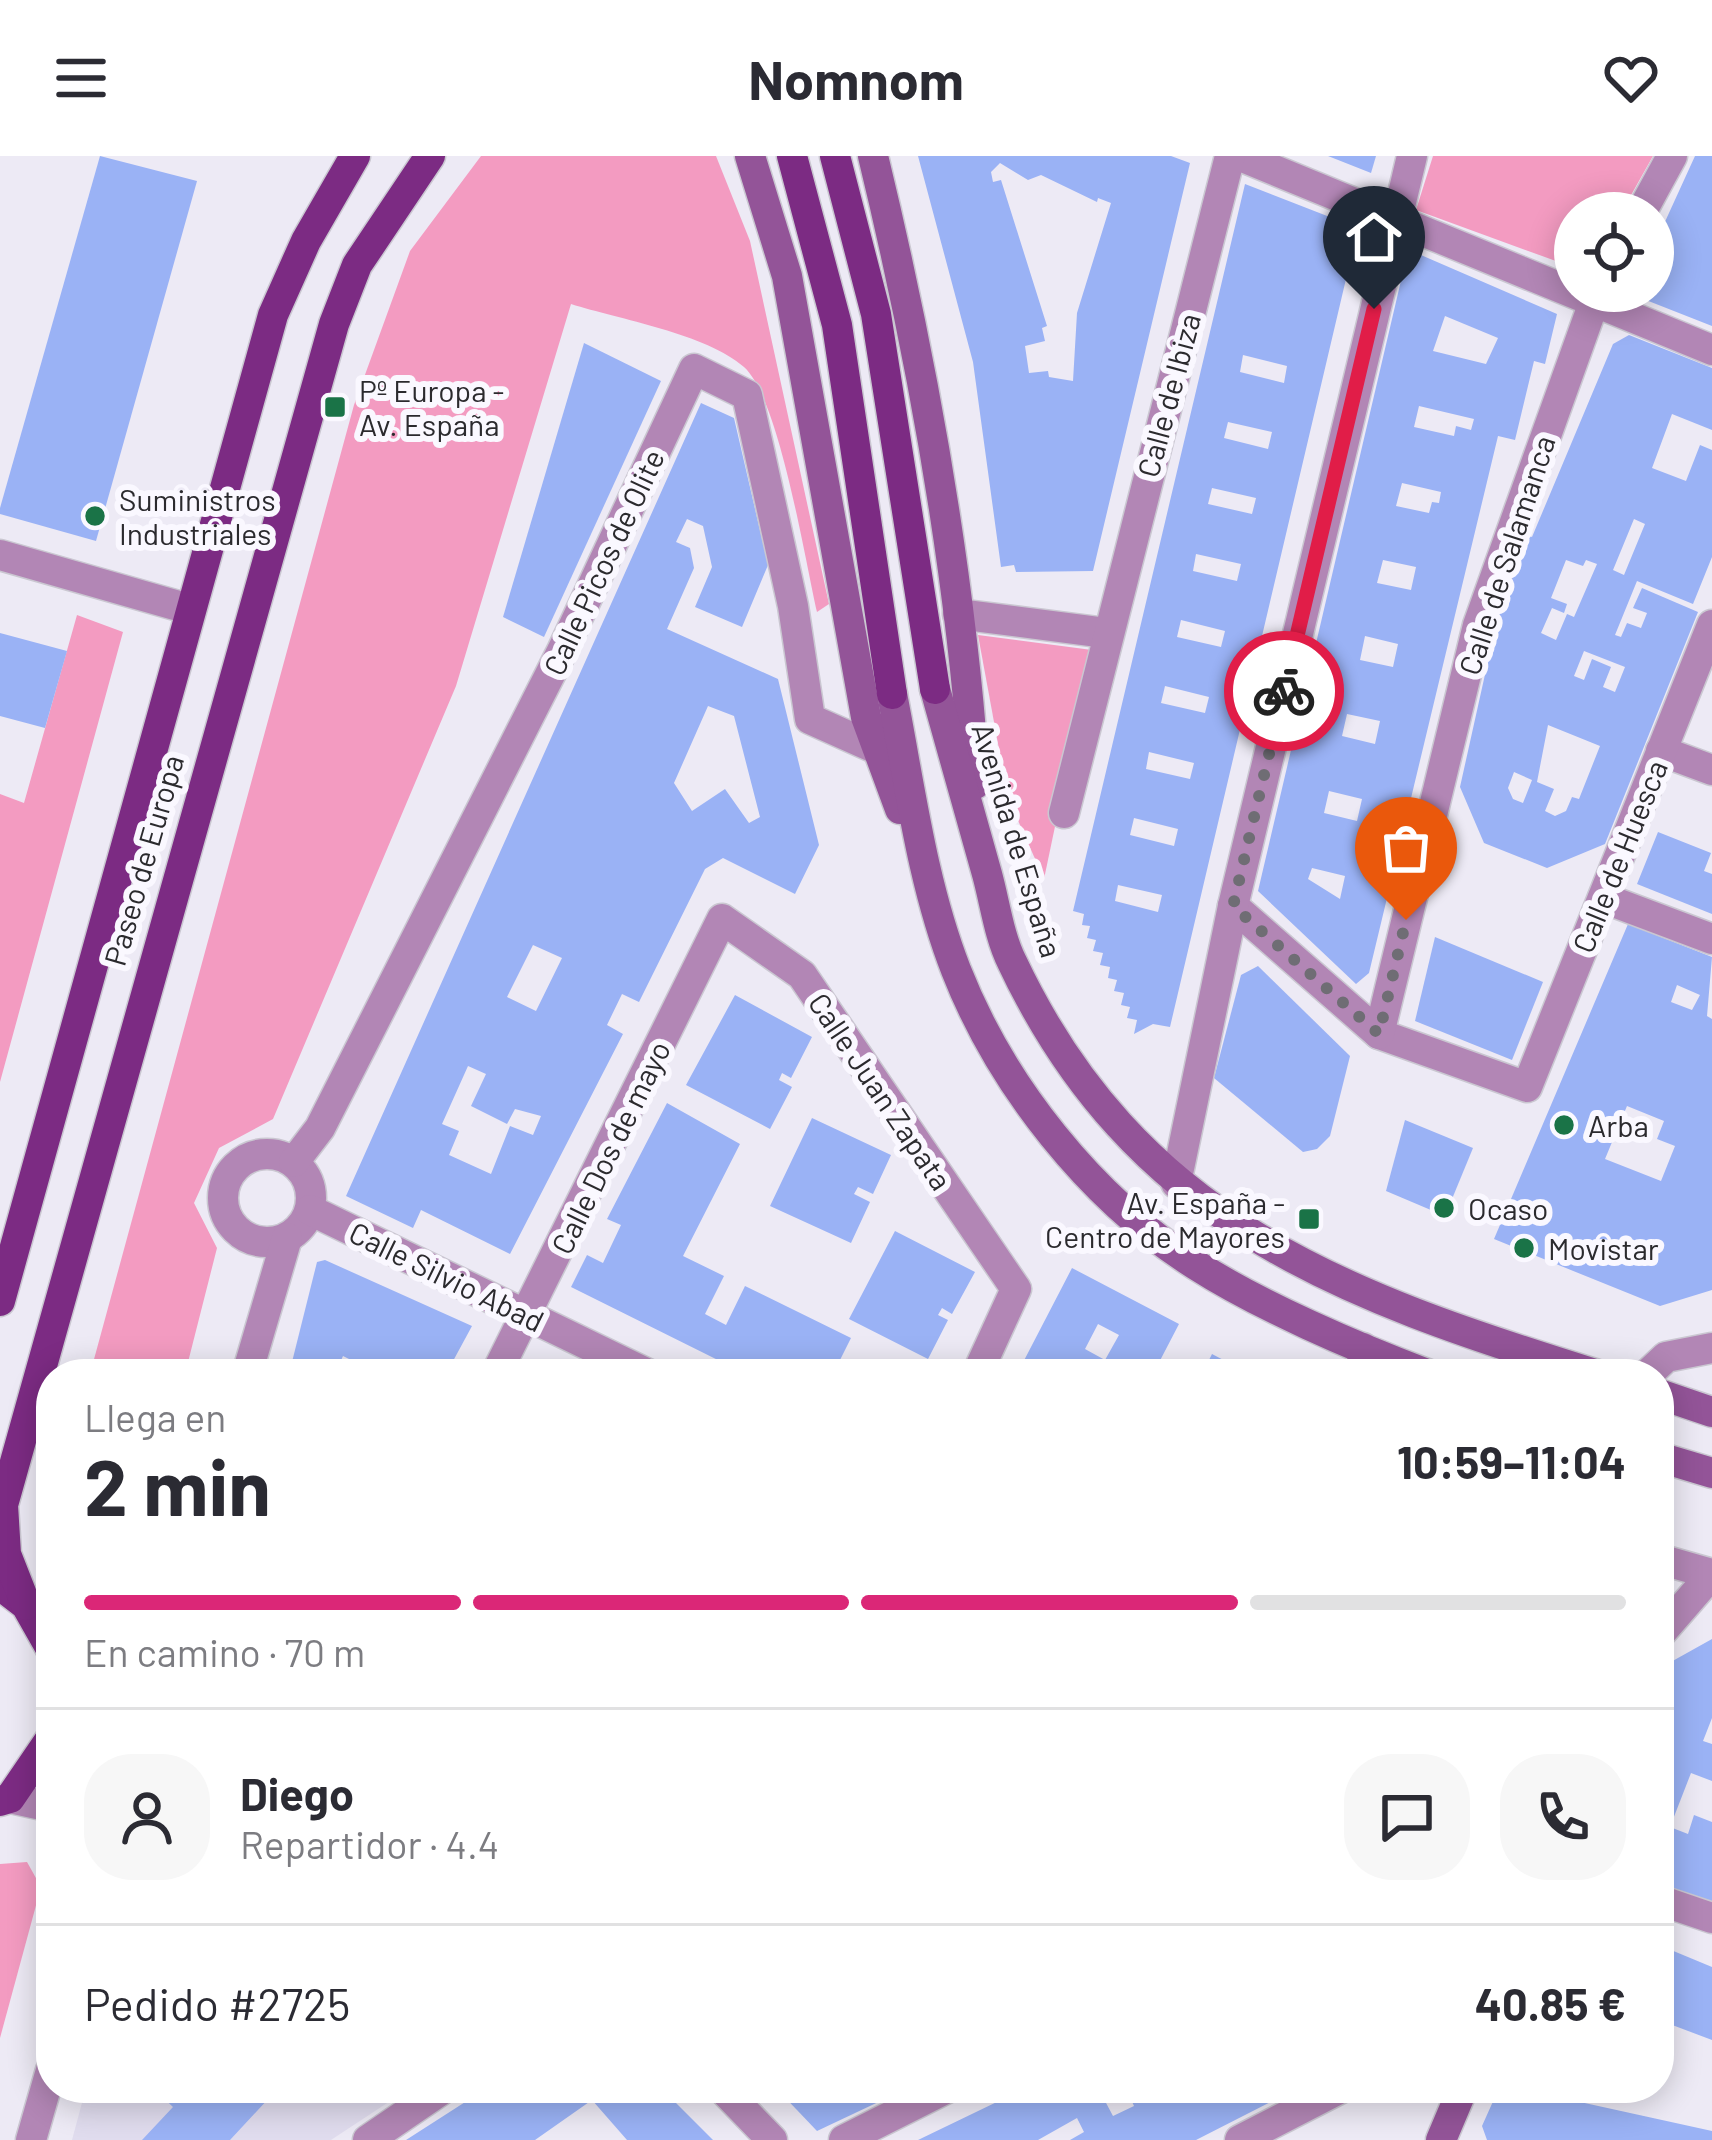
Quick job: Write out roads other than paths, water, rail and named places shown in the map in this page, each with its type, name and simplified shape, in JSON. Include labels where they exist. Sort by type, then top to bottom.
[{"type":"main road","name":"Paseo de Europa","points":[[0,1301],[273,315],[306,241],[356,156]]},
{"type":"main road","name":"Paseo de Europa","points":[[43,1359],[334,324],[357,265],[401,192],[430,156]]},
{"type":"main road","points":[[750,156],[787,276],[822,454],[844,618],[877,749],[956,971],[996,1049],[1069,1152],[1196,1265],[1369,1359]]},
{"type":"main road","points":[[792,156],[837,325],[892,694],[930,888]]},
{"type":"main road","name":"Avenida de España","points":[[835,156],[877,314],[935,689],[1010,959],[1046,1023],[1110,1114],[1176,1184],[1224,1221],[1319,1274],[1423,1320],[1547,1359]]},
{"type":"main road","points":[[873,156],[918,342],[958,614],[980,850]]},
{"type":"main road","name":"Paseo de Europa","points":[[26,1605],[6,1554],[3,1505],[36,1384]]},
{"type":"main road","points":[[1674,1399],[1712,1412]]},
{"type":"main road","points":[[1674,1462],[1712,1473]]},
{"type":"main road","points":[[0,1585],[26,1605],[36,1623]]},
{"type":"main road","points":[[5,1800],[36,1758]]},
{"type":"main road","points":[[1441,2140],[1456,2103]]},
{"type":"street","name":"Calle de Ibiza","points":[[1064,813],[1230,156]]},
{"type":"street","points":[[1240,156],[1554,280]]},
{"type":"street","points":[[1176,1184],[1233,906],[1412,156]]},
{"type":"street","points":[[1652,192],[1672,156]]},
{"type":"street","name":"Calle de Salamanca","points":[[1379,1034],[1478,625],[1589,312]]},
{"type":"street","points":[[1630,312],[1712,350]]},
{"type":"street","name":"Calle Picos de Olite","points":[[294,1162],[320,1128],[562,651],[694,369],[747,395],[793,605],[811,718],[877,749]]},
{"type":"street","points":[[0,555],[189,609]]},
{"type":"street","points":[[958,614],[1106,633]]},
{"type":"street","name":"Calle de Huesca","points":[[1379,1034],[1527,1087],[1712,625]]},
{"type":"street","points":[[1661,751],[1712,770]]},
{"type":"street","points":[[1603,898],[1712,939]]},
{"type":"street","points":[[1233,906],[1379,1034]]},
{"type":"street","name":"Calle Juan Zapata","points":[[722,919],[802,975],[1016,1289],[984,1359]]},
{"type":"street","name":"Calle Dos de mayo","points":[[504,1359],[722,919]]},
{"type":"street","points":[[251,1359],[286,1238],[310,1210],[308,1180],[294,1162],[265,1154],[243,1161],[231,1172],[223,1201],[227,1216],[246,1237],[261,1242],[286,1238]]},
{"type":"street","name":"Calle Silvio Abad","points":[[310,1210],[617,1359]]},
{"type":"street","points":[[1664,1359],[1712,1348]]},
{"type":"street","points":[[1674,1563],[1712,1574],[1674,1618]]},
{"type":"street","points":[[5,1800],[36,1805]]},
{"type":"street","points":[[1674,1905],[1712,1918]]},
{"type":"street","points":[[31,2140],[42,2103]]},
{"type":"street","points":[[368,2140],[422,2103]]},
{"type":"street","points":[[736,2103],[772,2140]]},
{"type":"street","points":[[844,2140],[917,2103]]},
{"type":"street","points":[[1240,2140],[1311,2103]]},
{"type":"place","name":"Pº Europa - Av. España","points":[[335,407]]},
{"type":"place","name":"Suministros Industriales","points":[[95,516]]},
{"type":"place","name":"Arba","points":[[1564,1125]]},
{"type":"place","name":"Ocaso","points":[[1444,1208]]},
{"type":"place","name":"Av. España - Centro de Mayores","points":[[1309,1219]]},
{"type":"place","name":"Movistar","points":[[1524,1248]]}]
